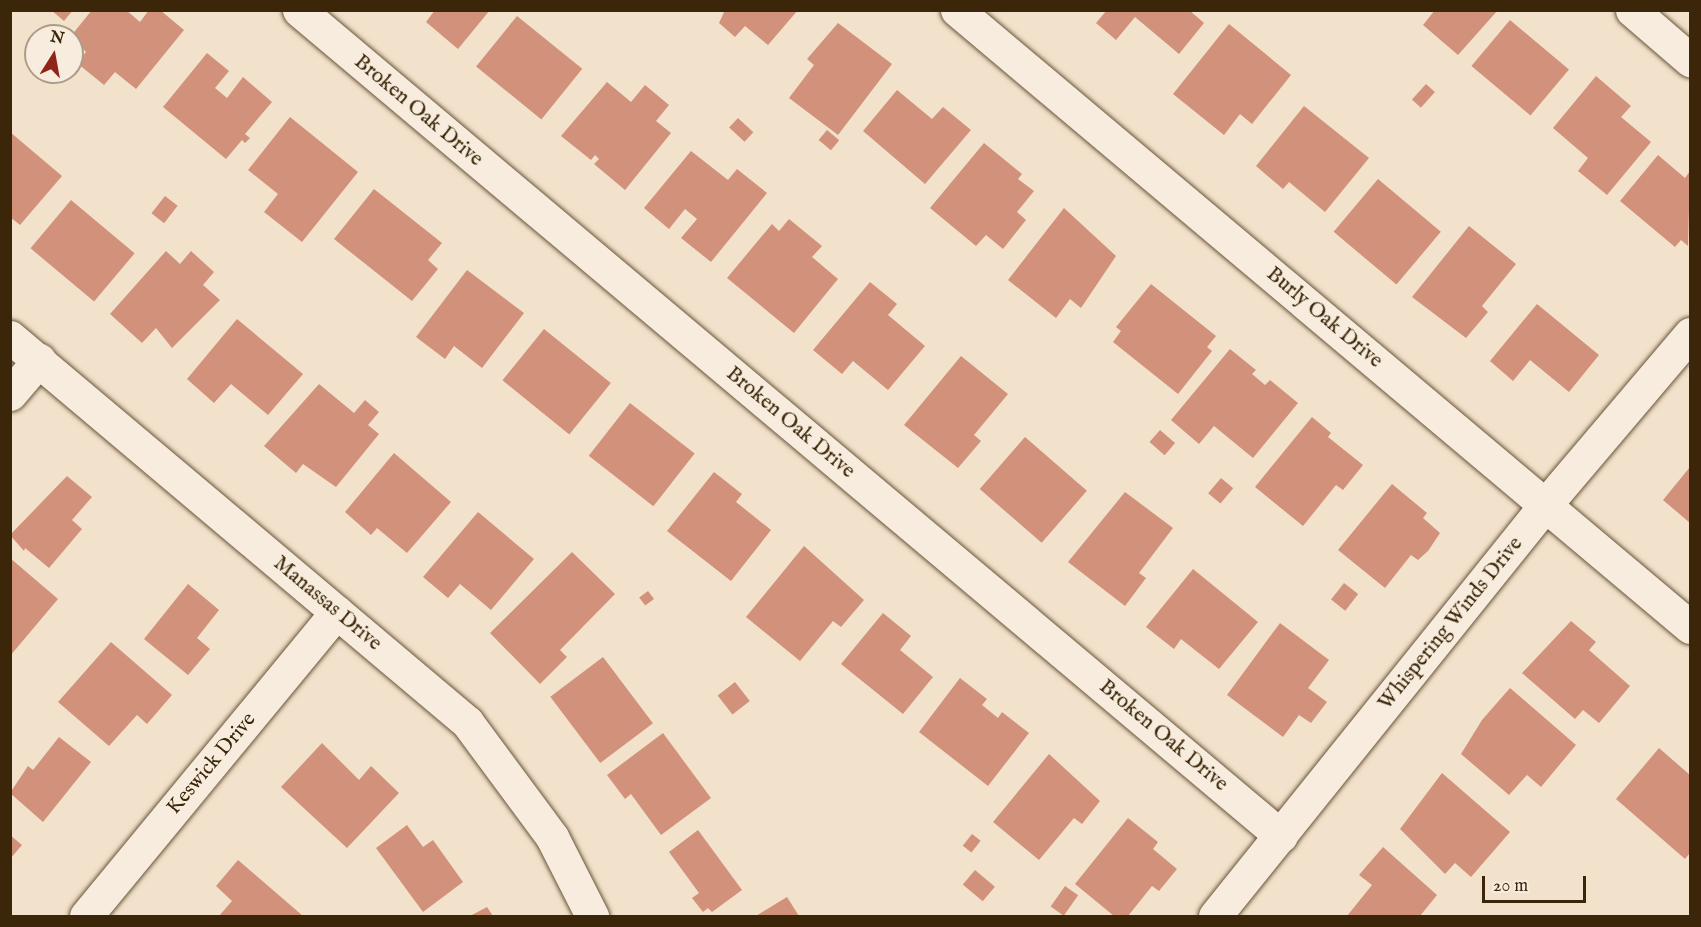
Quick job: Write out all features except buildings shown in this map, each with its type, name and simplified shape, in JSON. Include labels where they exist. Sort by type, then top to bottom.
[{"type":"street","name":"Broken Oak Drive","points":[[299,10],[1281,836]]},
{"type":"street","name":"Burly Oak Drive","points":[[957,10],[1690,627]]},
{"type":"street","points":[[1632,10],[1690,60]]},
{"type":"street","name":"Whispering Winds Drive","points":[[1215,916],[1546,504],[1690,334]]},
{"type":"street","name":"Manassas Drive","points":[[10,337],[467,722],[552,837],[592,916]]},
{"type":"street","points":[[10,394],[39,360]]},
{"type":"street","name":"Keswick Drive","points":[[86,916],[337,612]]}]
